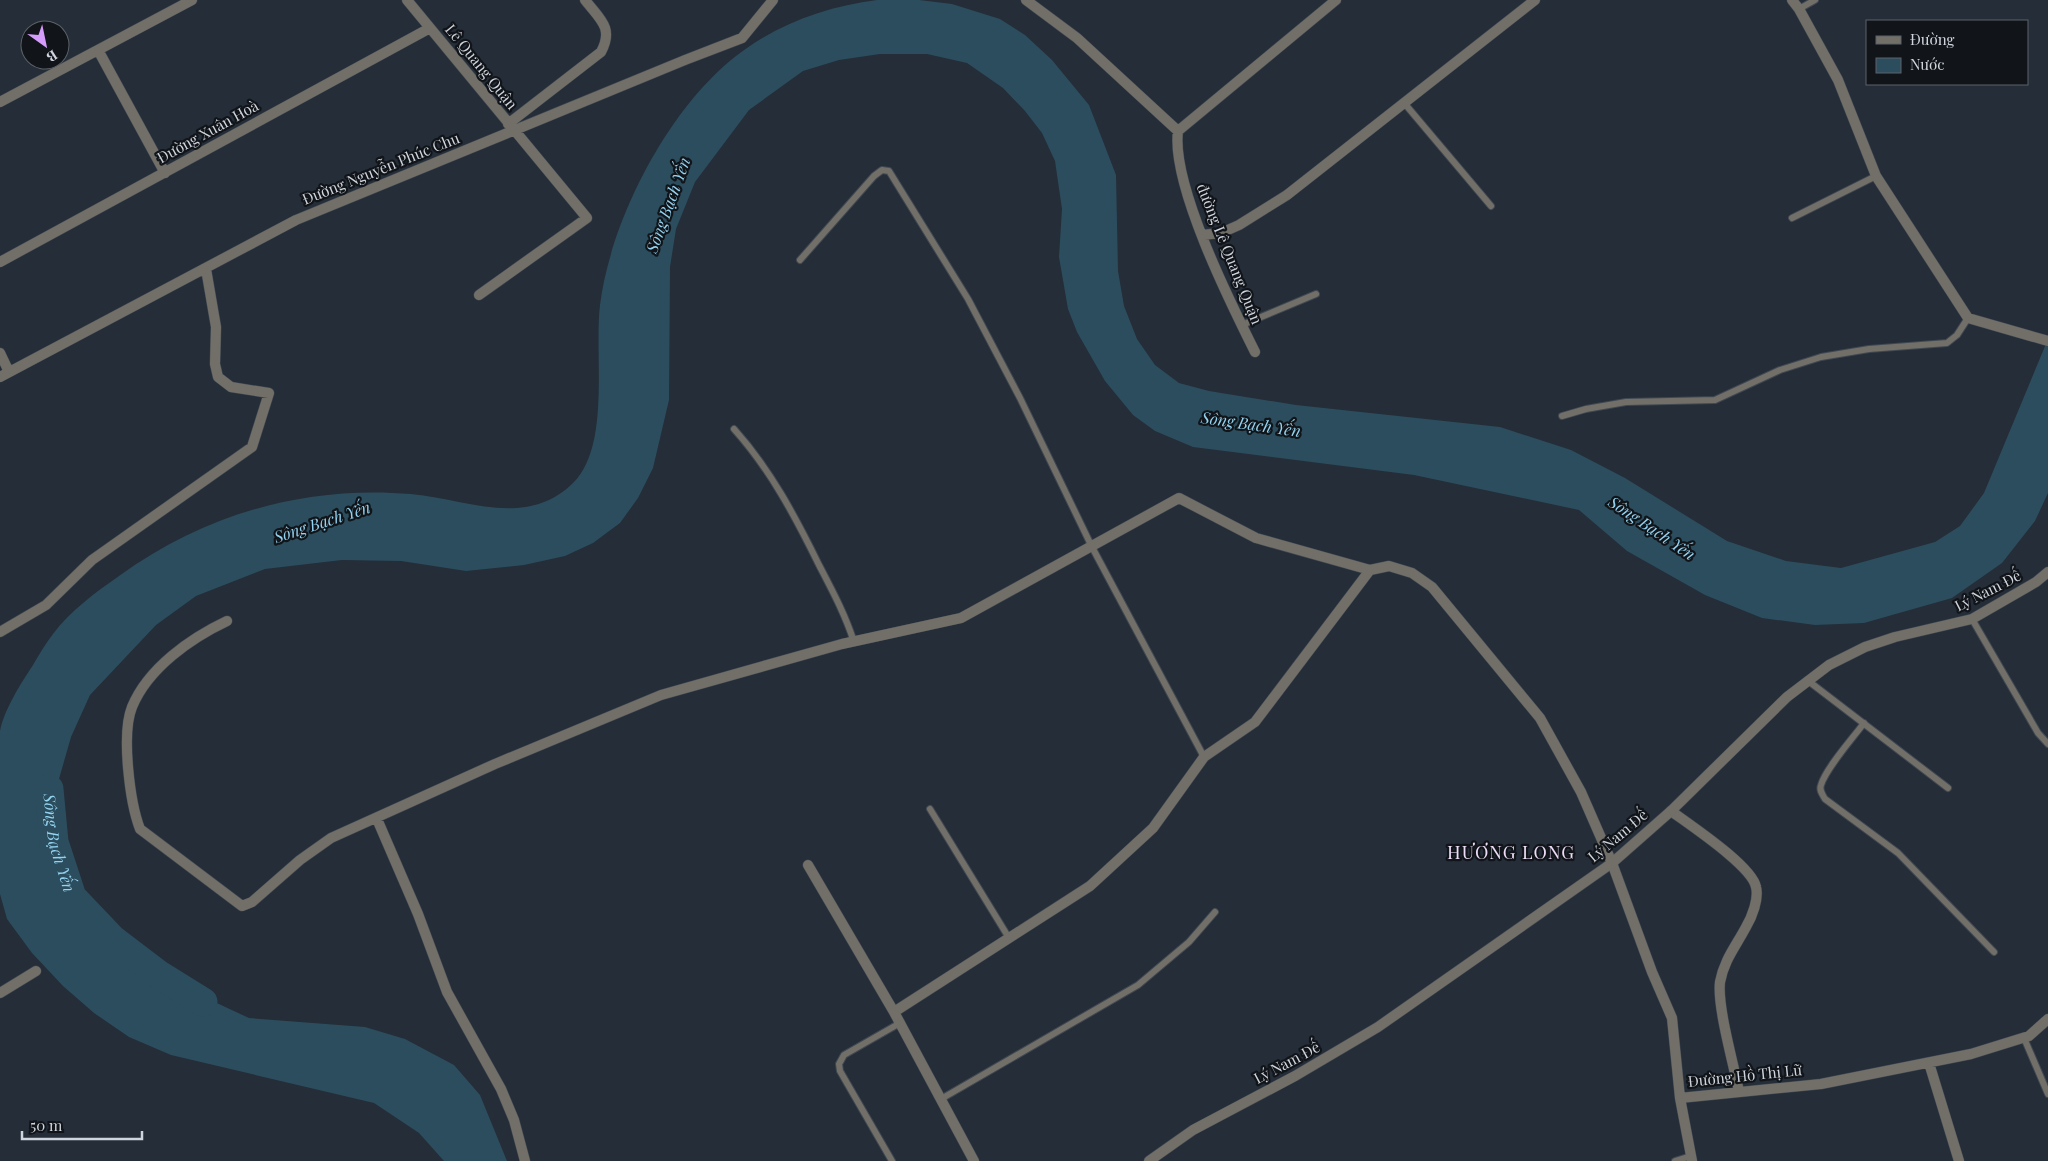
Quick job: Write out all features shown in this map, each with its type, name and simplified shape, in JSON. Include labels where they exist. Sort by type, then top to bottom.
[{"type":"street","points":[[0,102],[192,0]]},
{"type":"street","name":"Lê Quang Quận","points":[[407,0],[587,218],[479,295]]},
{"type":"street","points":[[511,127],[602,52],[608,40],[607,31],[585,0]]},
{"type":"street","name":"Đường Nguyễn Phúc Chu","points":[[4,375],[296,220],[511,127],[742,38],[773,0]]},
{"type":"street","points":[[1026,0],[1077,38],[1178,131],[1336,0]]},
{"type":"street","points":[[1202,235],[1221,233],[1239,225],[1287,195],[1535,0]]},
{"type":"street","points":[[1792,0],[1799,9],[1838,80],[1876,176],[1968,318],[2048,341]]},
{"type":"street","name":"Đường Xuân Hoà","points":[[0,262],[430,28]]},
{"type":"street","points":[[98,50],[165,173]]},
{"type":"street","name":"đường Lê Quang Quận","points":[[1178,131],[1176,148],[1181,174],[1202,235],[1255,352]]},
{"type":"street","points":[[0,632],[46,605],[92,560],[252,447],[269,393],[231,387],[218,377],[215,364],[216,327],[206,269]]},
{"type":"street","points":[[0,353],[4,375]]},
{"type":"street","points":[[227,620],[200,633],[178,650],[145,685],[131,708],[127,760],[134,813],[140,829],[242,906],[252,902],[300,860],[331,838],[377,819],[495,764],[661,695],[854,642],[961,618],[1179,498],[1256,538],[1370,570],[1255,722],[1204,757],[1153,828],[1090,886],[894,1012]]},
{"type":"street","name":"Đường Hồ Thị Lữ","points":[[1370,570],[1389,566],[1424,580],[1466,627],[1545,725],[1581,792],[1612,863],[1652,972],[1672,1018],[1680,1098],[1821,1084],[1971,1054],[2029,1036],[2048,1019]]},
{"type":"street","name":"Lý Nam Đế","points":[[1149,1161],[1193,1130],[1295,1076],[1378,1027],[1612,863],[1671,811],[1787,697],[1829,665],[1865,648],[1895,637],[1972,619],[2046,577]]},
{"type":"street","points":[[1671,811],[1734,860],[1750,875],[1756,887],[1756,904],[1746,927],[1729,952],[1720,985],[1723,1015],[1739,1092]]},
{"type":"street","points":[[377,819],[418,914],[447,992],[502,1089],[514,1120],[525,1161]]},
{"type":"street","points":[[808,865],[894,1012],[974,1161]]},
{"type":"street","points":[[0,993],[36,971]]},
{"type":"street","points":[[1929,1063],[1959,1161]]},
{"type":"street","points":[[1680,1098],[1692,1158]]},
{"type":"lane","points":[[1799,9],[1815,0]]},
{"type":"lane","points":[[1405,104],[1491,206]]},
{"type":"lane","points":[[800,260],[874,176],[882,170],[889,172],[968,299],[1020,398],[1092,547],[1204,757]]},
{"type":"lane","points":[[1792,218],[1876,176]]},
{"type":"lane","points":[[1242,325],[1316,294]]},
{"type":"lane","points":[[1562,416],[1586,409],[1626,402],[1715,400],[1780,370],[1821,357],[1869,349],[1946,343],[1957,335],[1968,318]]},
{"type":"lane","points":[[734,428],[767,471],[786,502],[840,604],[854,642]]},
{"type":"lane","points":[[1972,619],[2038,733],[2048,744]]},
{"type":"lane","points":[[1807,680],[1948,788]]},
{"type":"lane","points":[[1864,723],[1826,775],[1820,786],[1821,792],[1825,799],[1898,853],[1994,952]]},
{"type":"lane","points":[[930,809],[1009,938]]},
{"type":"lane","points":[[941,1099],[1138,985],[1189,942],[1214,912]]},
{"type":"lane","points":[[892,1161],[840,1071],[839,1064],[844,1055],[900,1023]]},
{"type":"lane","points":[[2024,1038],[2048,1094]]},
{"type":"lane","points":[[1675,1161],[1692,1158]]},
{"type":"water","points":[[877,0],[919,0],[952,4],[1000,19],[1025,35],[1052,60],[1089,105],[1116,175],[1118,271],[1124,306],[1137,339],[1155,365],[1179,383],[1209,391],[1296,405],[1500,427],[1571,450],[1625,478],[1727,541],[1786,561],[1841,568],[1935,542],[1960,526],[1984,493],[2048,339],[2048,493],[2035,521],[2002,563],[1952,598],[1864,623],[1815,625],[1762,618],[1705,595],[1627,551],[1579,510],[1414,475],[1193,447],[1155,431],[1133,415],[1105,381],[1077,332],[1068,309],[1059,257],[1062,209],[1055,161],[1042,133],[1025,111],[1003,88],[967,63],[927,54],[880,54],[839,60],[803,71],[749,110],[695,182],[676,229],[670,267],[669,400],[653,468],[638,498],[620,523],[593,543],[565,556],[524,565],[466,571],[401,561],[342,560],[265,569],[196,596],[156,625],[90,695],[71,737],[57,786],[52,827],[56,870],[73,904],[99,934],[148,971],[249,1018],[365,1027],[405,1039],[454,1065],[480,1095],[507,1161],[444,1161],[419,1133],[374,1103],[171,1055],[129,1037],[94,1013],[63,986],[32,953],[7,919],[0,894],[0,731],[5,714],[14,697],[53,634],[67,617],[92,595],[152,554],[221,520],[258,508],[333,494],[372,492],[411,494],[495,508],[516,508],[536,505],[555,497],[573,483],[585,467],[592,446],[597,423],[600,305],[606,271],[617,235],[632,198],[650,162],[671,128],[694,97],[720,70],[762,38],[809,16],[843,6]]},
{"type":"waterway","name":"Sông Bạch Yến","points":[[49,789],[54,842],[72,897],[112,939],[158,974],[203,1002]]},
{"type":"district","name":"HƯƠNG LONG","points":[[1511,853]]}]
